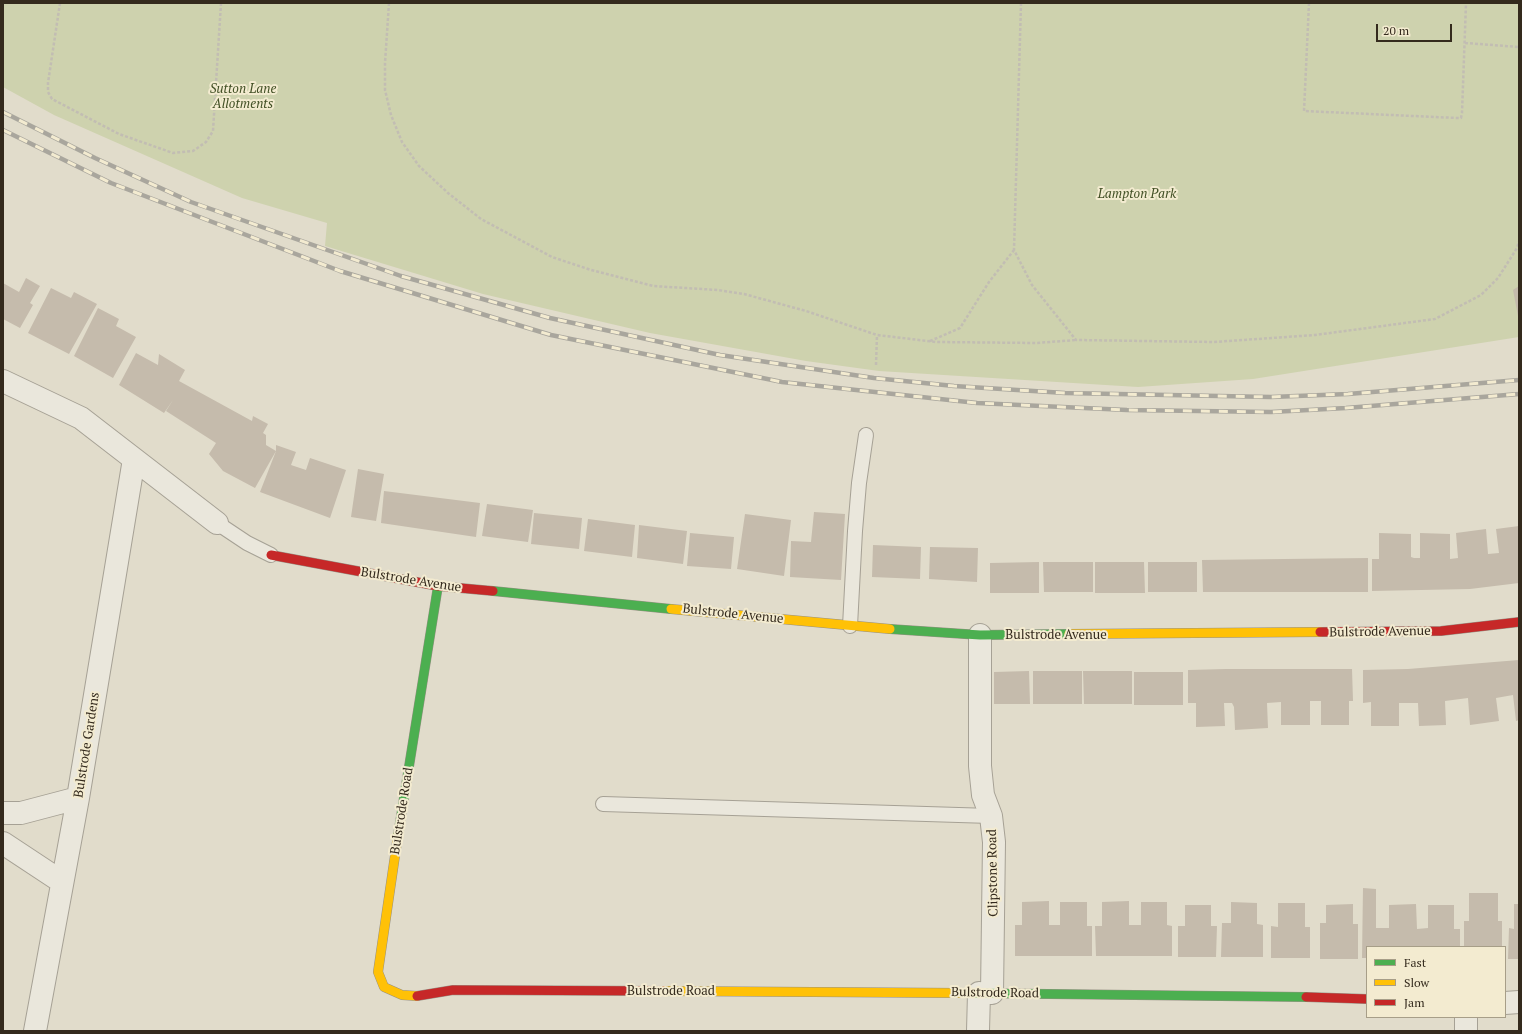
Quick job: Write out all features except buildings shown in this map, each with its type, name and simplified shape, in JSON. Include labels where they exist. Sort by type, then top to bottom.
[{"type":"street","name":"Bulstrode Avenue","points":[[3,381],[81,418],[217,523]]},
{"type":"street","name":"Bulstrode Gardens","points":[[35,1031],[78,798],[134,459]]},
{"type":"street","name":"Bulstrode Avenue","points":[[271,555],[438,586],[850,626],[980,635],[1441,631],[1519,622]]},
{"type":"street","name":"Bulstrode Road","points":[[438,586],[386,908],[378,972],[384,987],[402,995],[420,996],[453,990],[986,993],[1366,999]]},
{"type":"street","name":"Clipstone Road","points":[[978,1031],[986,993],[994,842],[991,816],[983,795],[980,766],[980,635]]},
{"type":"street","points":[[3,813],[21,813],[78,798]]},
{"type":"street","points":[[3,843],[62,882]]},
{"type":"street","points":[[1506,1002],[1519,1002]]},
{"type":"street","points":[[1466,1018],[1466,1031]]},
{"type":"lane","points":[[850,626],[859,482],[866,435]]},
{"type":"lane","name":"Bulstrode Avenue","points":[[217,523],[247,543],[271,555]]},
{"type":"lane","points":[[603,804],[991,816]]},
{"type":"path","points":[[60,3],[48,84],[48,92],[52,99],[119,134],[174,153],[193,151],[206,142],[213,131],[221,3]]},
{"type":"path","points":[[389,3],[384,63],[385,90],[391,115],[402,142],[419,166],[448,193],[481,219],[552,257],[591,270],[653,286],[718,290],[744,294],[806,311],[877,335],[930,341],[995,343],[1076,340],[1214,342],[1315,335],[1434,318],[1481,295],[1498,278],[1517,248],[1519,241]]},
{"type":"path","points":[[1021,3],[1014,250],[1032,286],[1076,340]]},
{"type":"path","points":[[1309,3],[1304,111],[1461,118],[1466,3]]},
{"type":"path","points":[[1465,43],[1519,47]]},
{"type":"path","points":[[930,341],[960,328],[989,282],[1014,250]]},
{"type":"path","points":[[876,365],[877,335]]},
{"type":"green space","name":"Lampton Park","points":[[3,3],[1519,3],[1519,337],[1253,379],[1138,387],[879,371],[806,361],[650,333],[483,294],[325,246],[327,223],[242,198],[54,115],[3,87]]},
{"type":"railway","points":[[3,112],[95,158],[191,202],[401,276],[550,318],[720,355],[874,378],[954,386],[1065,393],[1271,397],[1348,394],[1519,380]]},
{"type":"railway","points":[[3,130],[111,183],[340,271],[551,335],[782,382],[977,403],[1127,410],[1271,412],[1346,408],[1519,394]]},
{"type":"traffic: fast","points":[[398,835],[438,586]]},
{"type":"traffic: fast","points":[[493,591],[671,609]]},
{"type":"traffic: fast","points":[[890,629],[980,635],[1069,634]]},
{"type":"traffic: fast","points":[[963,993],[1306,997]]},
{"type":"traffic: slow","points":[[671,609],[890,629]]},
{"type":"traffic: slow","points":[[1069,634],[1320,632]]},
{"type":"traffic: slow","points":[[398,835],[378,972],[384,987],[402,995],[417,996]]},
{"type":"traffic: slow","points":[[664,991],[963,993]]},
{"type":"traffic: jam","points":[[271,555],[438,586],[493,591]]},
{"type":"traffic: jam","points":[[1320,632],[1441,631],[1519,622]]},
{"type":"traffic: jam","points":[[417,996],[453,990],[664,991]]},
{"type":"traffic: jam","points":[[1306,997],[1366,999]]},
{"type":"park label","name":"Sutton Lane Allotments","points":[[243,96]]}]
